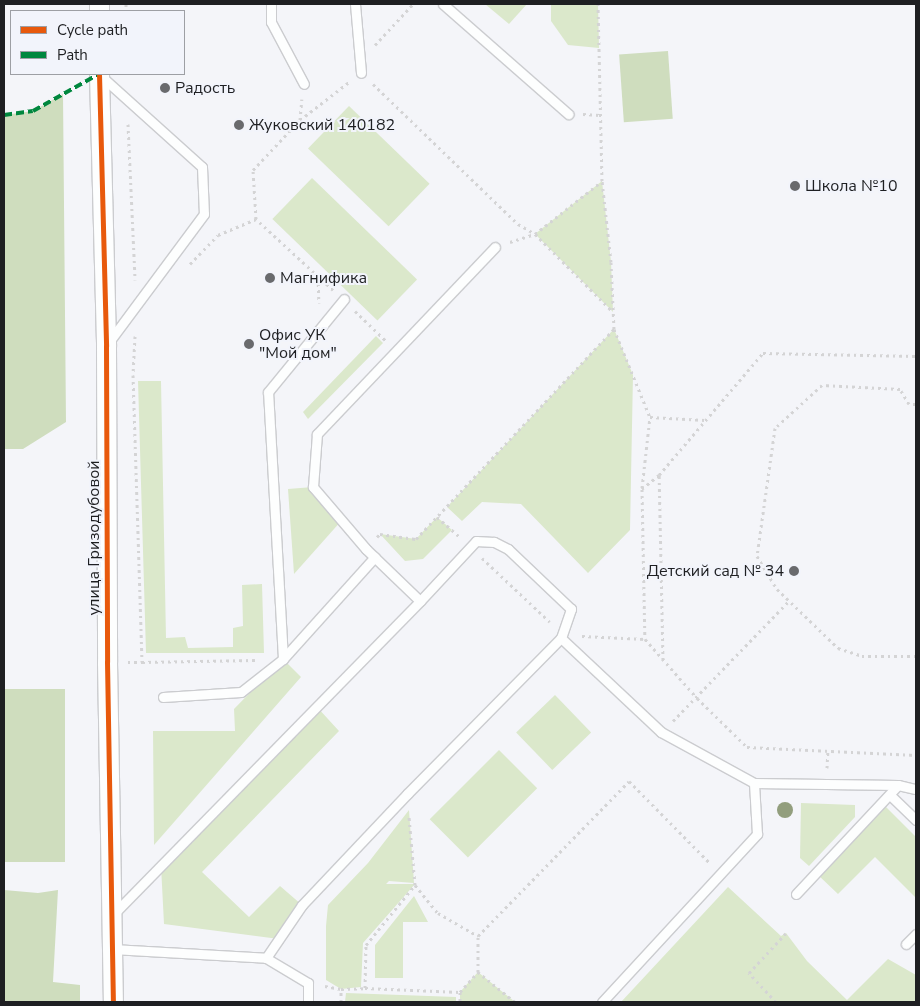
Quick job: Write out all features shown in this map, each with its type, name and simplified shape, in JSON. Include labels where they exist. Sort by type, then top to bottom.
[{"type":"street","name":"улица Гризодубовой","points":[[99,75],[106,346],[107,662],[113,1002]]},
{"type":"lane","points":[[271,4],[271,22],[304,84]]},
{"type":"lane","points":[[355,4],[361,73]]},
{"type":"lane","points":[[443,4],[568,114]]},
{"type":"lane","points":[[100,75],[202,167],[204,214],[106,346]]},
{"type":"lane","points":[[420,601],[366,548],[313,487],[317,434],[495,247]]},
{"type":"lane","points":[[283,659],[268,392],[344,299]]},
{"type":"lane","points":[[112,916],[420,601],[476,541],[494,542],[508,548],[571,609],[561,638],[407,794],[302,905],[266,958]]},
{"type":"lane","points":[[163,697],[241,692],[283,659],[375,557]]},
{"type":"lane","points":[[561,638],[661,732],[754,783],[898,785],[916,789]]},
{"type":"lane","points":[[602,1002],[757,834],[754,783]]},
{"type":"lane","points":[[796,894],[898,785]]},
{"type":"lane","points":[[890,794],[916,820]]},
{"type":"lane","points":[[906,944],[916,934]]},
{"type":"lane","points":[[112,949],[266,958],[308,983],[308,1002]]},
{"type":"path","points":[[360,61],[413,4]]},
{"type":"path","points":[[598,4],[602,181],[611,262],[614,330],[650,417],[642,489],[645,639],[697,698],[747,747],[916,755]]},
{"type":"path","points":[[397,351],[256,218],[253,170],[300,120],[361,73],[518,224],[535,234],[613,312]]},
{"type":"path","points":[[127,101],[136,305],[133,374],[142,662],[283,659]]},
{"type":"path","points":[[495,247],[535,234],[602,181]]},
{"type":"path","points":[[187,267],[218,234],[256,218]]},
{"type":"path","points":[[366,548],[380,534],[416,539],[614,330]]},
{"type":"path","points":[[642,489],[659,475],[762,353],[916,356]]},
{"type":"path","points":[[916,404],[909,404],[900,389],[822,384],[775,428],[757,556],[777,589],[838,648],[862,656],[916,656]]},
{"type":"path","points":[[650,417],[705,420]]},
{"type":"path","points":[[659,475],[663,660]]},
{"type":"path","points":[[437,517],[556,628],[561,638],[596,635],[645,639]]},
{"type":"path","points":[[661,732],[697,698],[789,601]]},
{"type":"path","points":[[460,1002],[460,992],[478,972],[478,936],[629,781],[714,867]]},
{"type":"path","points":[[407,794],[415,885],[438,913],[478,936]]},
{"type":"path","points":[[365,988],[366,945],[415,885]]},
{"type":"path","points":[[776,1002],[748,973],[786,933]]},
{"type":"path","points":[[478,972],[515,1002]]},
{"type":"path","points":[[341,1002],[342,988],[460,992]]},
{"type":"green space","points":[[485,4],[527,4],[509,24]]},
{"type":"green space","points":[[551,4],[598,4],[599,48],[568,45],[551,21]]},
{"type":"green space","points":[[668,51],[673,119],[624,122],[619,54]]},
{"type":"green space","points":[[63,94],[66,422],[23,449],[4,449],[4,115],[33,111]]},
{"type":"green space","points":[[349,106],[430,184],[389,226],[308,148]]},
{"type":"green space","points":[[312,178],[417,279],[377,320],[272,219]]},
{"type":"green space","points":[[602,181],[611,262],[613,312],[535,234]]},
{"type":"green space","points":[[614,329],[633,375],[630,530],[588,573],[521,504],[482,502],[462,521],[447,507]]},
{"type":"green space","points":[[376,336],[383,343],[308,419],[303,412]]},
{"type":"green space","points":[[138,381],[161,381],[166,638],[185,637],[188,648],[233,647],[233,628],[243,626],[242,585],[262,584],[264,653],[146,653]]},
{"type":"green space","points":[[313,487],[342,520],[294,574],[288,489]]},
{"type":"green space","points":[[437,517],[452,530],[423,559],[405,561],[380,534],[416,539]]},
{"type":"green space","points":[[283,659],[301,677],[154,845],[153,731],[235,731],[234,709]]},
{"type":"green space","points":[[4,689],[65,689],[65,862],[4,862]]},
{"type":"green space","points":[[555,695],[591,732],[552,770],[516,733]]},
{"type":"green space","points":[[317,707],[339,731],[202,872],[249,917],[280,886],[302,905],[279,939],[164,924],[161,866]]},
{"type":"green space","points":[[499,750],[537,788],[468,857],[430,819]]},
{"type":"green space","points":[[801,803],[855,805],[855,817],[809,866],[800,858]]},
{"type":"green space","points":[[882,803],[916,837],[916,898],[875,857],[838,894],[817,874]]},
{"type":"green space","points":[[409,810],[414,883],[389,881],[386,884],[415,884],[363,943],[361,987],[341,989],[326,980],[328,905],[368,863]]},
{"type":"green space","points":[[728,887],[781,936],[786,933],[807,961],[847,1000],[888,959],[916,975],[916,1002],[621,1002]]},
{"type":"green space","points":[[4,890],[38,893],[58,890],[53,982],[80,985],[80,1002],[4,1002]]},
{"type":"green space","points":[[414,896],[428,922],[403,922],[403,978],[375,978],[375,945]]},
{"type":"green space","points":[[478,972],[515,1002],[460,1002],[460,992]]},
{"type":"green space","points":[[346,993],[456,997],[456,1002],[345,1002]]},
{"type":"marked path","points":[[4,115],[33,111],[97,75]]},
{"type":"cycle path","points":[[99,75],[106,346],[107,662],[113,1002]]},
{"type":"place","name":"Радость","points":[[165,88]]},
{"type":"place","name":"Жуковский 140182","points":[[239,125]]},
{"type":"place","name":"Школа №10","points":[[795,186]]},
{"type":"place","name":"Магнифика","points":[[270,278]]},
{"type":"place","name":"Офис УК \"Мой дом\"","points":[[249,344]]},
{"type":"place","name":"Детский сад № 34","points":[[794,571]]}]
